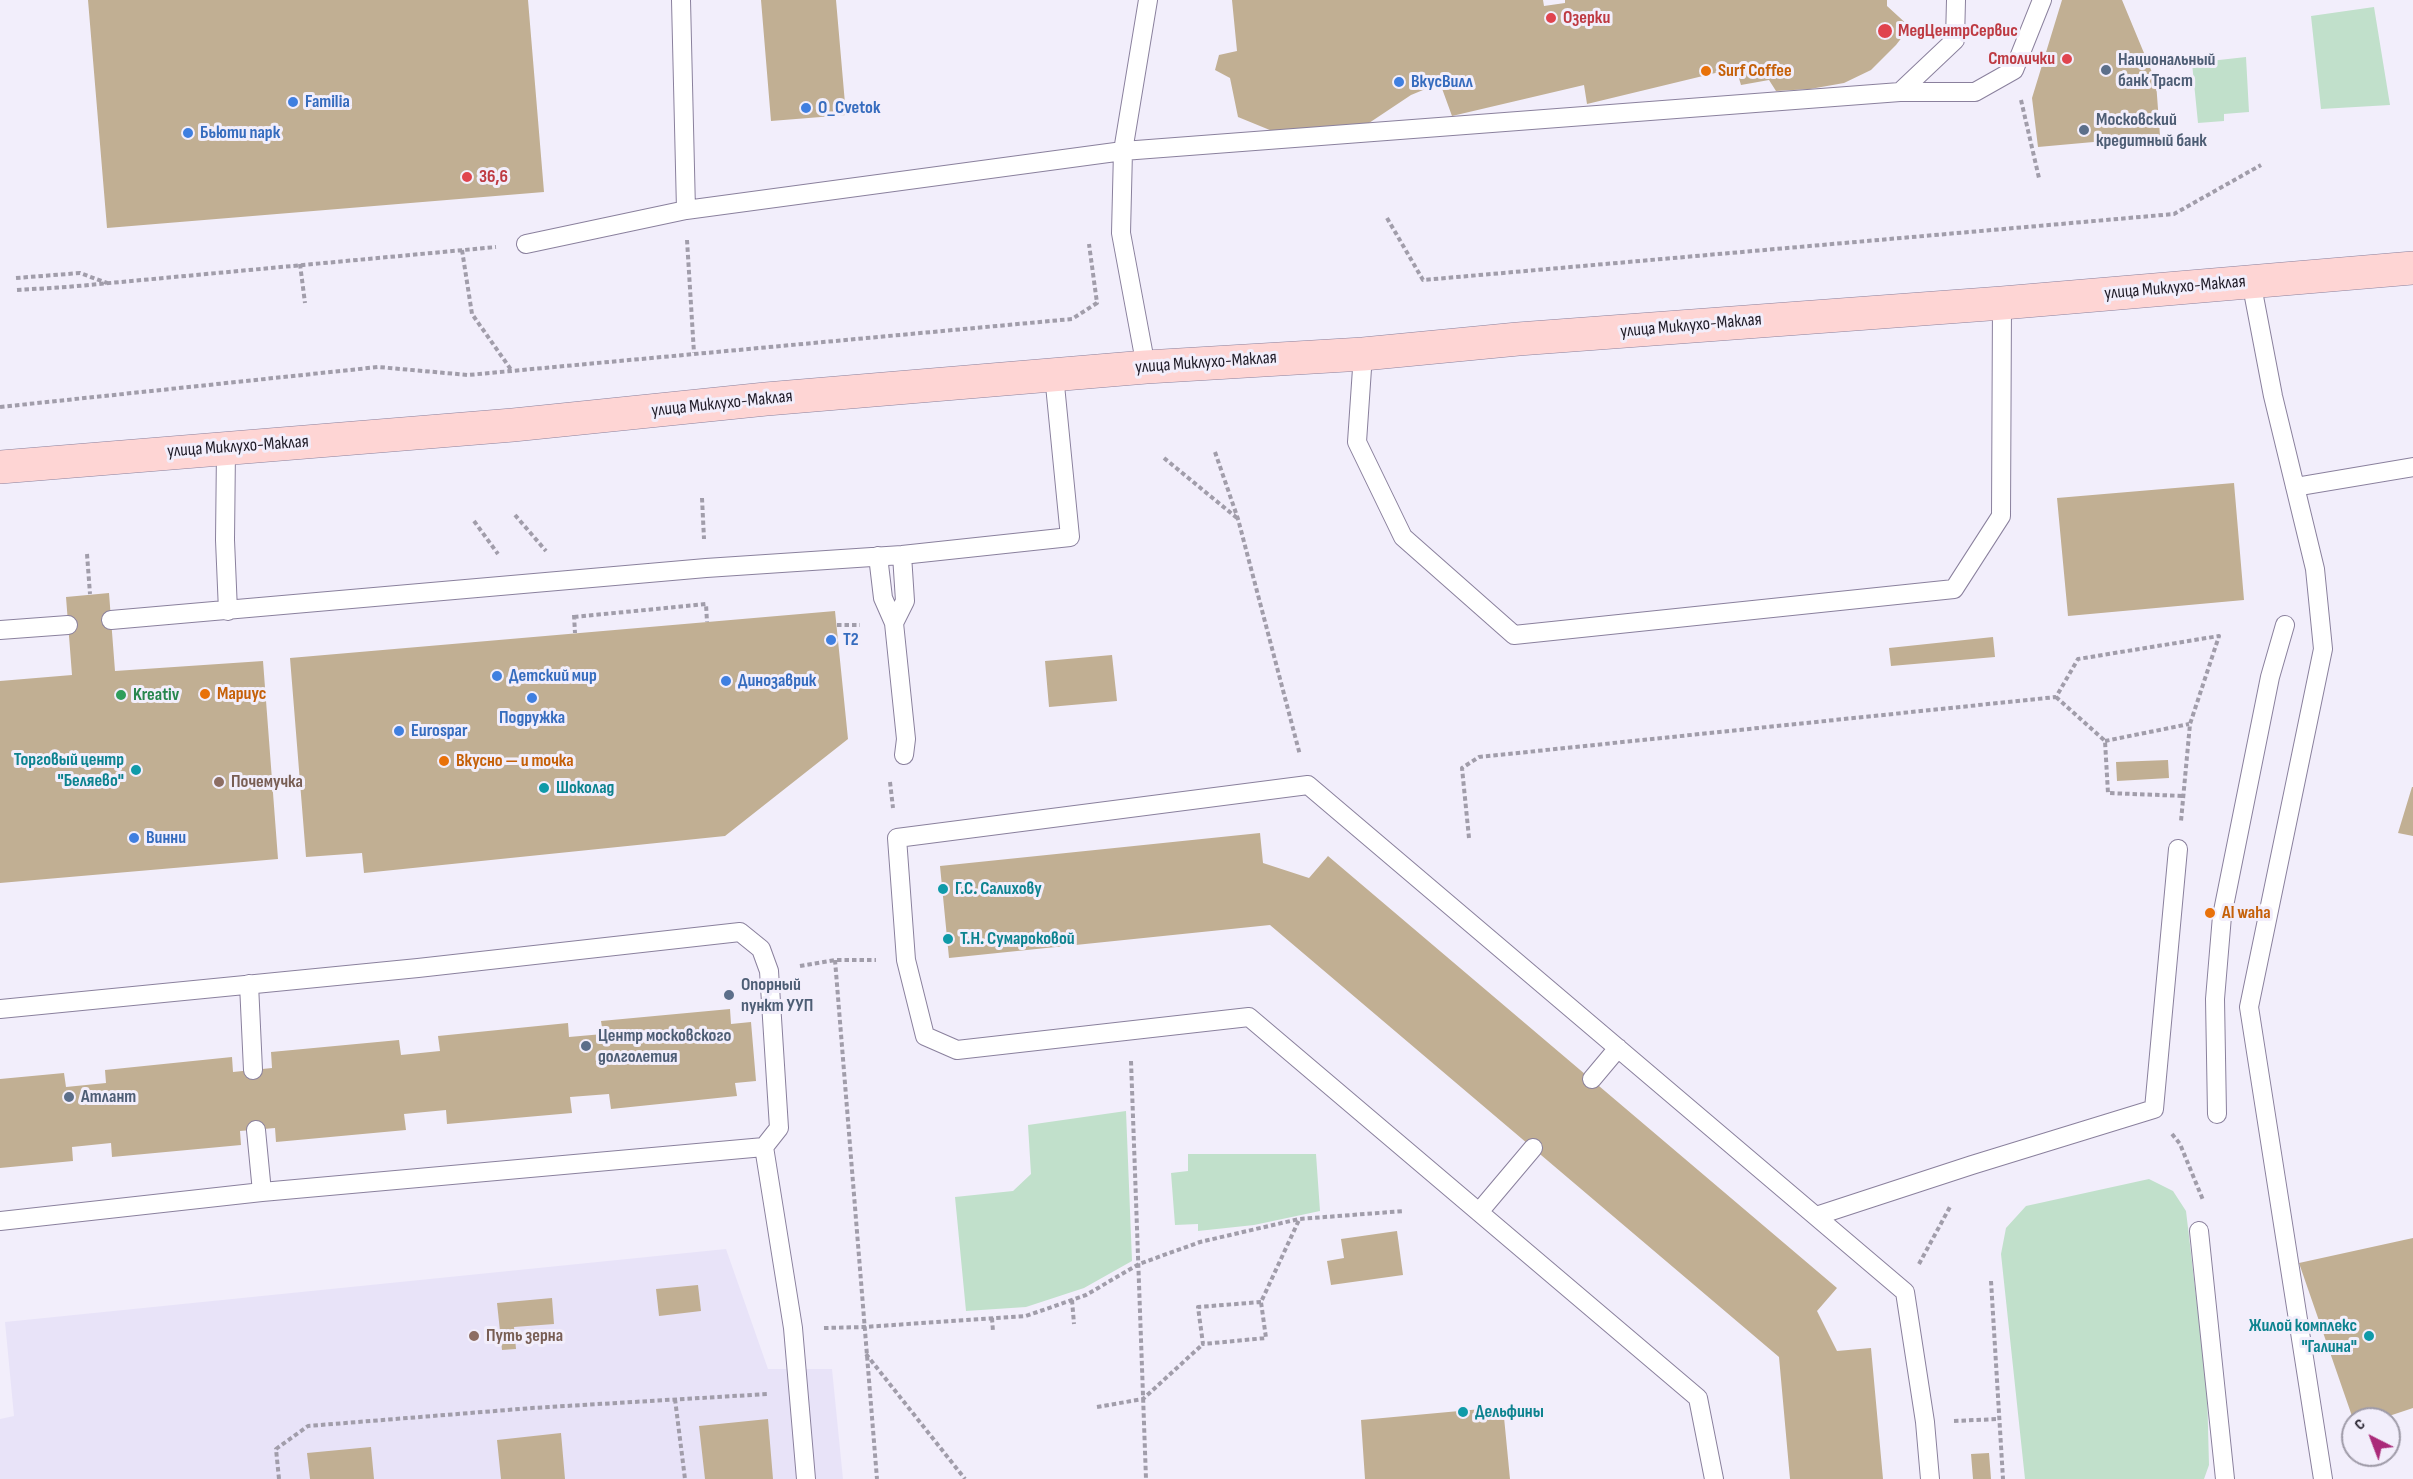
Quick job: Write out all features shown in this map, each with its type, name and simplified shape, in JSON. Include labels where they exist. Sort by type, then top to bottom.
[{"type":"main road","name":"улица Миклухо-Маклая","points":[[0,467],[1146,367],[1363,354],[1518,339],[2002,303],[2413,267]]},
{"type":"lane","points":[[681,0],[686,210]]},
{"type":"lane","points":[[1146,367],[1121,233],[1123,150],[1148,0]]},
{"type":"lane","points":[[1900,92],[1955,40],[1956,0]]},
{"type":"lane","points":[[526,244],[686,210],[1123,150],[1900,92],[1975,92],[2014,70],[2042,0]]},
{"type":"lane","points":[[2251,281],[2273,396],[2315,570],[2323,649],[2249,1007],[2323,1479]]},
{"type":"lane","points":[[1363,354],[1357,442],[1403,537],[1514,635],[1954,590],[2001,516],[2002,303]]},
{"type":"lane","points":[[111,620],[706,568],[902,555],[1070,537],[1054,375]]},
{"type":"lane","points":[[226,449],[225,540],[228,611]]},
{"type":"lane","points":[[2295,487],[2413,467]]},
{"type":"lane","points":[[894,623],[905,601],[902,555]]},
{"type":"lane","points":[[878,556],[883,598],[894,623],[906,739],[904,755]]},
{"type":"lane","points":[[0,630],[68,625]]},
{"type":"lane","points":[[2217,1114],[2215,999],[2222,916],[2270,677],[2285,625]]},
{"type":"lane","points":[[1714,1479],[1698,1398],[1249,1017],[957,1050],[925,1036],[906,960],[897,838],[1308,785],[1905,1292],[1925,1422],[1930,1479]]},
{"type":"lane","points":[[1816,1216],[2154,1109],[2178,849]]},
{"type":"lane","points":[[0,1009],[740,932],[761,949],[769,971],[779,1128],[764,1147],[262,1192],[0,1221]]},
{"type":"lane","points":[[249,984],[253,1070]]},
{"type":"lane","points":[[1592,1079],[1618,1048]]},
{"type":"lane","points":[[256,1130],[262,1192]]},
{"type":"lane","points":[[764,1147],[794,1328],[806,1479]]},
{"type":"lane","points":[[1479,1212],[1533,1148]]},
{"type":"lane","points":[[2199,1231],[2225,1479]]},
{"type":"path","points":[[2014,70],[2039,178]]},
{"type":"path","points":[[1387,218],[1423,280],[2174,214],[2261,165]]},
{"type":"path","points":[[686,210],[694,353]]},
{"type":"path","points":[[0,407],[378,367],[468,375],[1072,319],[1097,303],[1088,236]]},
{"type":"path","points":[[17,290],[526,244]]},
{"type":"path","points":[[462,250],[472,314],[512,371]]},
{"type":"path","points":[[300,264],[305,303]]},
{"type":"path","points":[[16,278],[80,273],[108,283]]},
{"type":"path","points":[[1215,452],[1238,519],[1308,785]]},
{"type":"path","points":[[1164,458],[1238,519]]},
{"type":"path","points":[[702,498],[706,568]]},
{"type":"path","points":[[87,554],[90,594]]},
{"type":"path","points":[[574,617],[706,604],[707,622]]},
{"type":"path","points":[[1469,838],[1462,768],[1479,757],[2056,697],[2105,741],[2108,793],[2184,796],[2190,724],[2219,636],[2078,659],[2056,697]]},
{"type":"path","points":[[2105,741],[2190,724]]},
{"type":"path","points":[[897,838],[888,771],[904,755]]},
{"type":"path","points":[[877,1479],[835,960],[906,960]]},
{"type":"path","points":[[1130,1030],[1146,1479]]},
{"type":"path","points":[[2154,1109],[2180,1144],[2205,1203]]},
{"type":"path","points":[[1905,1292],[1972,1165]]},
{"type":"path","points":[[794,1328],[864,1327],[1026,1316],[1086,1295],[1139,1263],[1200,1242],[1299,1220],[1404,1211]]},
{"type":"path","points":[[1097,1407],[1143,1400],[1203,1344],[1266,1338],[1261,1302],[1299,1220]]},
{"type":"path","points":[[1991,1281],[2003,1479]]},
{"type":"path","points":[[1072,1300],[1074,1324]]},
{"type":"path","points":[[1203,1344],[1198,1307],[1261,1302]]},
{"type":"path","points":[[992,1318],[993,1332]]},
{"type":"path","points":[[866,1354],[965,1479]]},
{"type":"path","points":[[279,1479],[276,1449],[308,1426],[532,1408],[798,1391]]},
{"type":"path","points":[[675,1399],[685,1479]]},
{"type":"path","points":[[1925,1422],[1998,1419]]},
{"type":"shaded area","name":"Путь зерна","points":[[726,1249],[768,1369],[832,1369],[843,1479],[0,1479],[0,1419],[14,1416],[5,1322]]},
{"type":"green space","points":[[2374,7],[2390,105],[2321,109],[2311,16]]},
{"type":"green space","points":[[2246,57],[2249,112],[2224,114],[2224,121],[2198,123],[2192,63]]},
{"type":"green space","points":[[1126,1111],[1132,1261],[1084,1288],[1026,1307],[966,1311],[955,1197],[1013,1191],[1031,1174],[1028,1125]]},
{"type":"green space","points":[[1188,1154],[1316,1154],[1320,1211],[1254,1225],[1198,1231],[1198,1224],[1175,1225],[1171,1173],[1188,1171]]},
{"type":"green space","points":[[2149,1179],[2173,1191],[2186,1211],[2207,1389],[2209,1465],[2204,1479],[2025,1479],[2001,1254],[2006,1228],[2026,1206]]},
{"type":"building","points":[[88,0],[528,0],[544,192],[107,228]]},
{"type":"building","points":[[761,0],[836,0],[846,115],[771,121]]},
{"type":"building","points":[[1232,0],[1543,0],[1544,6],[1565,3],[1565,0],[1887,0],[1887,6],[1910,27],[1871,70],[1844,83],[1810,89],[1776,91],[1769,80],[1741,85],[1736,68],[1587,104],[1584,85],[1452,116],[1440,83],[1411,95],[1366,125],[1282,135],[1238,117],[1230,78],[1215,70],[1219,55],[1237,51]]},
{"type":"building","points":[[2062,0],[2122,0],[2156,82],[2160,136],[2038,147],[2032,98]]},
{"type":"building","points":[[2234,483],[2244,600],[2068,616],[2057,498]]},
{"type":"building","name":"Торговый центр \"Беляево\"","points":[[109,593],[115,671],[263,661],[278,859],[0,883],[0,681],[72,675],[66,597]]},
{"type":"building","name":"Шоколад","points":[[835,611],[848,739],[725,836],[364,873],[362,853],[306,857],[290,658]]},
{"type":"building","points":[[1993,637],[1995,657],[1891,666],[1889,648]]},
{"type":"building","points":[[1112,655],[1117,701],[1049,707],[1045,661]]},
{"type":"building","points":[[2168,760],[2169,778],[2117,781],[2116,762]]},
{"type":"building","points":[[2413,787],[2413,836],[2398,833]]},
{"type":"building","points":[[1260,833],[1263,863],[1309,878],[1328,856],[1837,1288],[1817,1311],[1837,1351],[1871,1348],[1883,1479],[1790,1479],[1779,1357],[1270,925],[949,958],[940,866]]},
{"type":"building","points":[[730,1009],[731,1024],[751,1022],[756,1081],[735,1083],[737,1096],[611,1109],[609,1094],[570,1097],[572,1113],[447,1124],[446,1110],[404,1114],[406,1130],[276,1142],[275,1128],[240,1131],[241,1145],[112,1157],[111,1143],[72,1147],[73,1161],[0,1168],[0,1079],[64,1073],[66,1087],[106,1083],[105,1070],[232,1057],[233,1072],[272,1068],[271,1052],[399,1040],[401,1055],[440,1051],[438,1036],[568,1023],[569,1037],[603,1034],[601,1021]]},
{"type":"building","points":[[1397,1231],[1403,1275],[1331,1285],[1327,1261],[1344,1258],[1341,1239]]},
{"type":"building","name":"Жилой комплекс \"Галина\"","points":[[2413,1238],[2413,1408],[2401,1412],[2401,1407],[2349,1407],[2299,1263]]},
{"type":"building","points":[[698,1285],[701,1311],[659,1316],[656,1289]]},
{"type":"building","points":[[552,1298],[554,1324],[514,1327],[516,1349],[502,1350],[497,1303]]},
{"type":"building","points":[[1503,1407],[1510,1479],[1365,1479],[1361,1420]]},
{"type":"building","points":[[768,1419],[773,1479],[705,1479],[699,1426]]},
{"type":"building","points":[[561,1433],[565,1479],[501,1479],[497,1440]]},
{"type":"building","points":[[371,1447],[374,1479],[310,1479],[307,1453]]},
{"type":"building","points":[[1989,1453],[1991,1479],[1973,1479],[1971,1454]]},
{"type":"place","name":"Озерки","points":[[1551,18]]},
{"type":"place","name":"МедЦентрСервис","points":[[1885,31]]},
{"type":"place","name":"Столички","points":[[2067,59]]},
{"type":"place","name":"Национальный банк Траст","points":[[2106,70]]},
{"type":"place","name":"Surf Coffee","points":[[1706,71]]},
{"type":"place","name":"ВкусВилл","points":[[1399,82]]},
{"type":"place","name":"Familia","points":[[293,102]]},
{"type":"place","name":"O_Cvetok","points":[[806,108]]},
{"type":"place","name":"Московский кредитный банк","points":[[2084,130]]},
{"type":"place","name":"Бьюти парк","points":[[188,133]]},
{"type":"place","name":"36,6","points":[[467,177]]},
{"type":"place","name":"T2","points":[[831,640]]},
{"type":"place","name":"Детский мир","points":[[497,676]]},
{"type":"place","name":"Динозаврик","points":[[726,681]]},
{"type":"place","name":"Мариус","points":[[205,694]]},
{"type":"place","name":"Kreativ","points":[[121,695]]},
{"type":"place","name":"Подружка","points":[[532,698]]},
{"type":"place","name":"Eurospar","points":[[399,731]]},
{"type":"place","name":"Вкусно — и точка","points":[[444,761]]},
{"type":"place","name":"Торговый центр \"Беляево\"","points":[[136,770]]},
{"type":"place","name":"Почемучка","points":[[219,782]]},
{"type":"place","name":"Шоколад","points":[[544,788]]},
{"type":"place","name":"Винни","points":[[134,838]]},
{"type":"place","name":"Г.С. Салихову","points":[[943,889]]},
{"type":"place","name":"Al waha","points":[[2210,913]]},
{"type":"place","name":"Т.Н. Сумароковой","points":[[948,939]]},
{"type":"place","name":"Опорный пункт УУП","points":[[729,995]]},
{"type":"place","name":"Центр московского долголетия","points":[[586,1046]]},
{"type":"place","name":"Атлант","points":[[69,1097]]},
{"type":"place","name":"Путь зерна","points":[[474,1336]]},
{"type":"place","name":"Жилой комплекс \"Галина\"","points":[[2369,1336]]},
{"type":"place","name":"Дельфины","points":[[1463,1412]]}]
